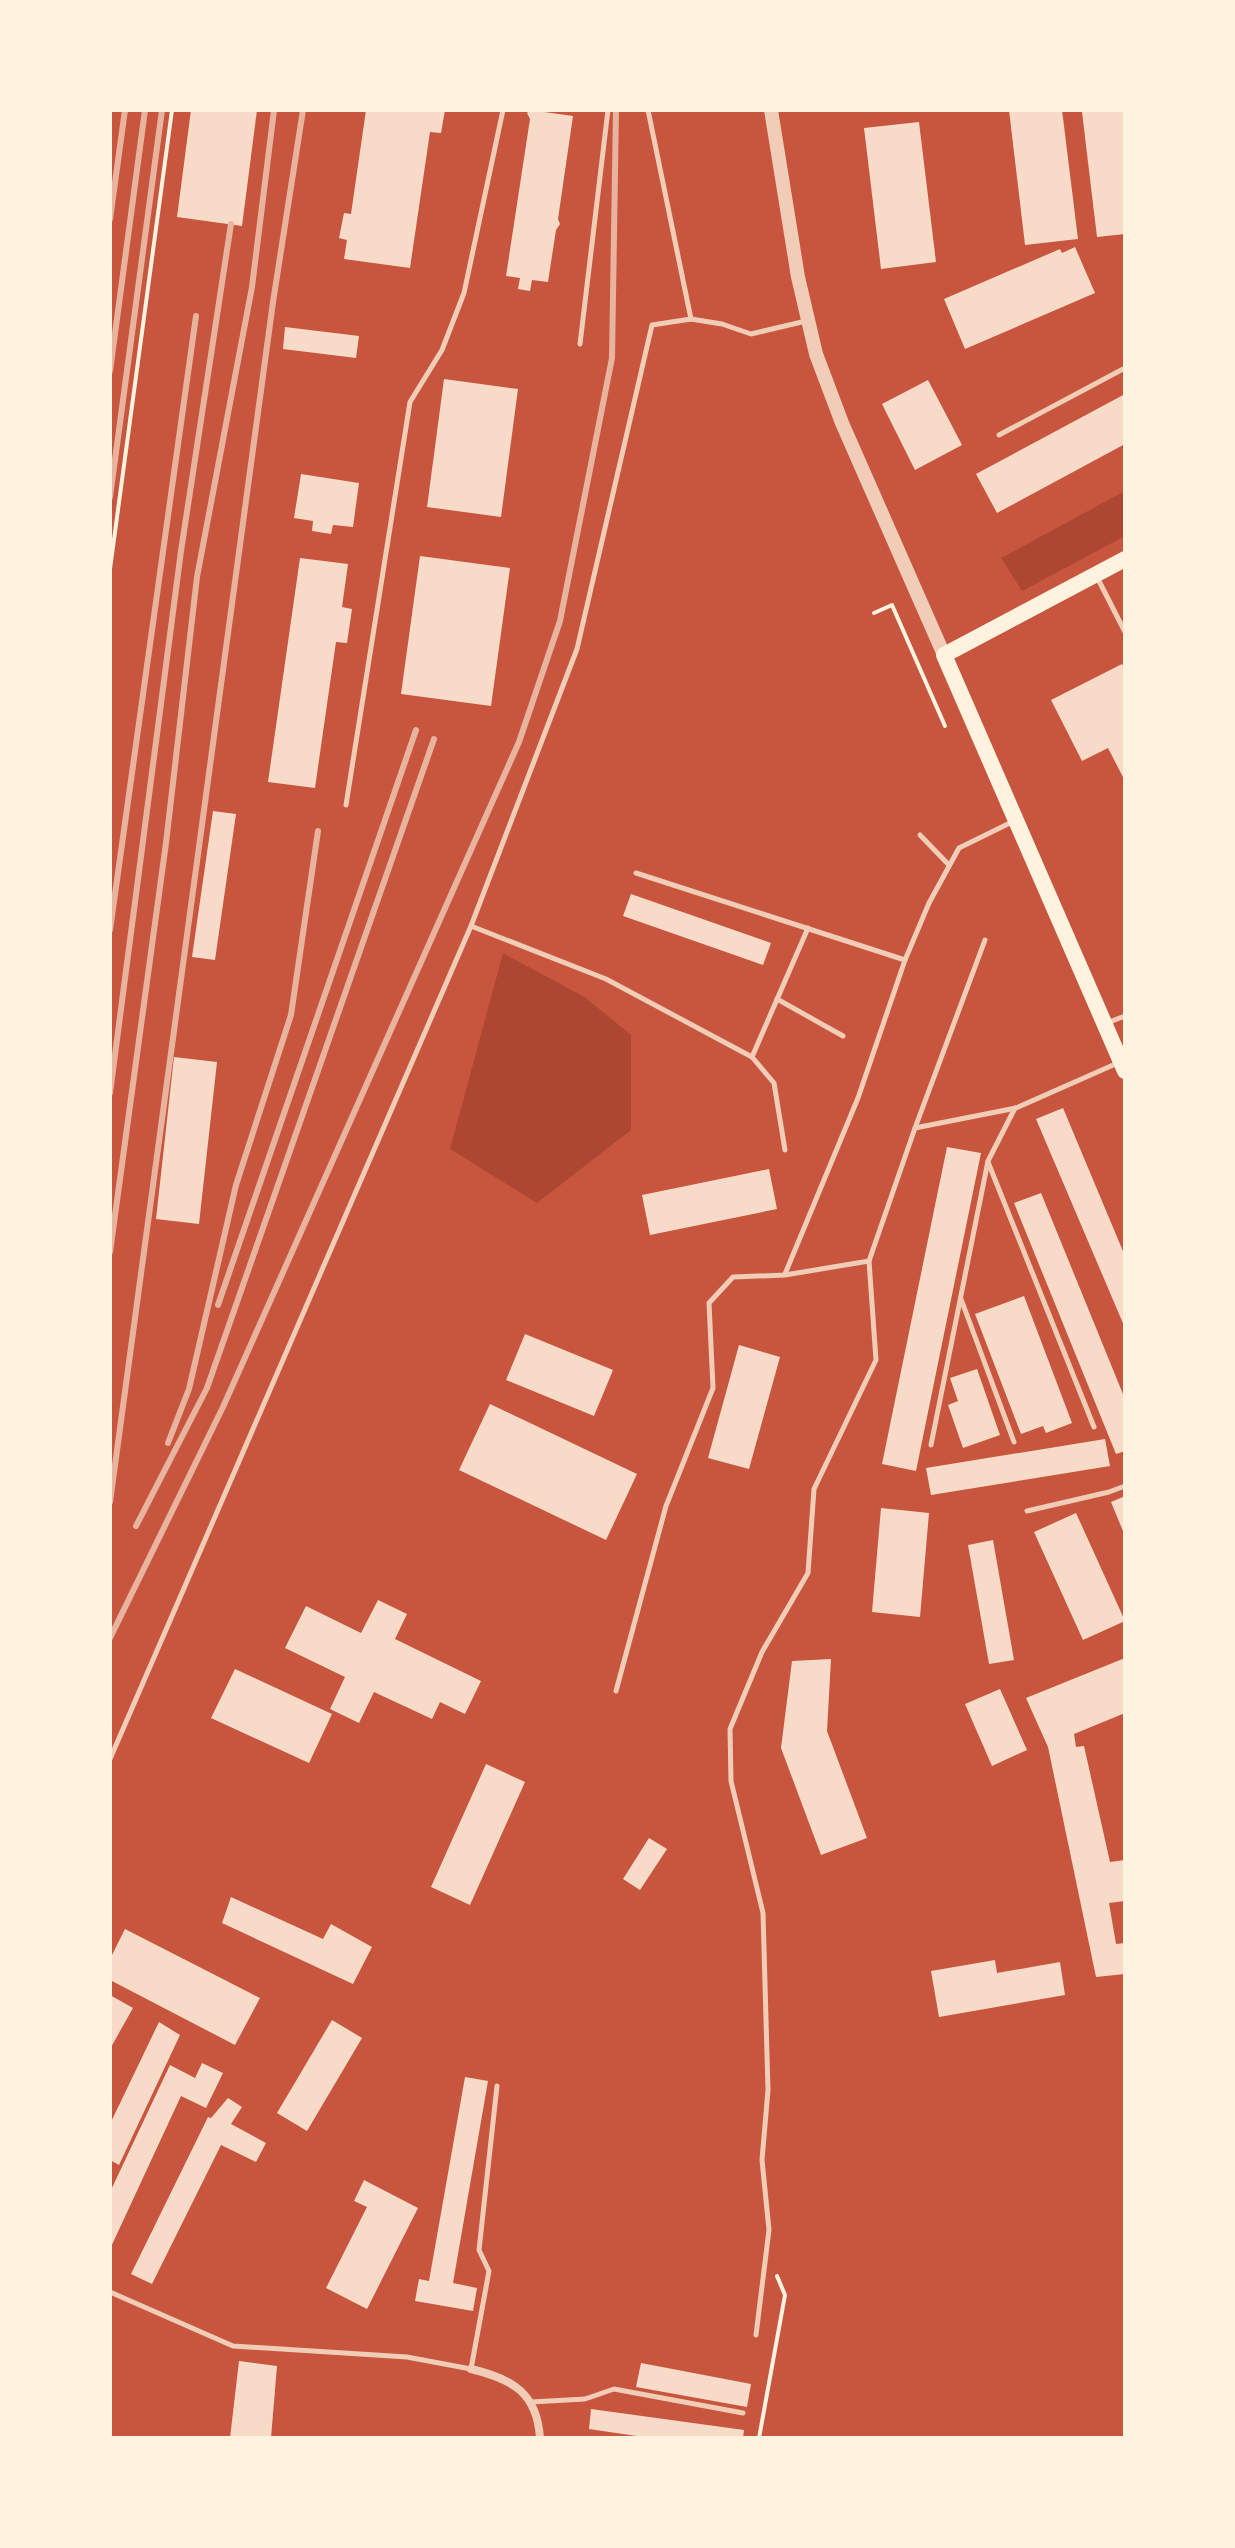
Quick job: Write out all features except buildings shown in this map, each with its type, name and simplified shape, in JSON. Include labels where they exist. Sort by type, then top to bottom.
[{"type":"main road","points":[[1123,1066],[944,655],[1125,559]]},
{"type":"street","points":[[771,110],[807,321],[827,386],[944,655]]},
{"type":"street","points":[[471,2369],[495,2375],[519,2389],[531,2402],[539,2418],[540,2438]]},
{"type":"lane","points":[[346,805],[410,402],[442,350],[464,293],[503,110]]},
{"type":"lane","points":[[580,344],[608,110]]},
{"type":"lane","points":[[648,110],[691,319]]},
{"type":"lane","points":[[110,1759],[471,926],[577,649],[652,325],[691,319],[722,324],[751,334],[807,321]]},
{"type":"lane","points":[[999,435],[1125,368]]},
{"type":"lane","points":[[1095,575],[1125,632]]},
{"type":"lane","points":[[785,1275],[858,1098],[905,960],[929,903],[959,848],[1017,820]]},
{"type":"lane","points":[[920,835],[949,865]]},
{"type":"lane","points":[[636,873],[905,960]]},
{"type":"lane","points":[[471,926],[606,979],[752,1057],[774,1083],[785,1150]]},
{"type":"lane","points":[[752,1057],[808,928]]},
{"type":"lane","points":[[756,2335],[769,2230],[762,2160],[768,2090],[763,1913],[731,1781],[730,1729],[762,1652],[808,1573],[814,1489],[876,1360],[869,1261],[985,940]]},
{"type":"lane","points":[[777,999],[843,1036]]},
{"type":"lane","points":[[1105,1024],[1125,1016]]},
{"type":"lane","points":[[915,1128],[1016,1108],[1123,1066]]},
{"type":"lane","points":[[931,1445],[988,1161],[1016,1108]]},
{"type":"lane","points":[[988,1161],[1094,1427]]},
{"type":"lane","points":[[616,1691],[666,1506],[713,1388],[709,1303],[733,1277],[785,1275],[869,1261]]},
{"type":"lane","points":[[960,1298],[1014,1442]]},
{"type":"lane","points":[[1027,1511],[1125,1486]]},
{"type":"lane","points":[[110,2292],[233,2346],[407,2357],[471,2369],[489,2271],[479,2250],[497,2086]]},
{"type":"lane","points":[[531,2402],[585,2399],[614,2389],[743,2413]]},
{"type":"path","points":[[110,569],[172,110]]},
{"type":"path","points":[[874,613],[892,605],[945,726]]},
{"type":"path","points":[[759,2438],[785,2295],[766,2251]]},
{"type":"shaded area","points":[[1125,491],[1125,536],[1022,591],[1001,558]]},
{"type":"shaded area","points":[[503,953],[586,998],[631,1035],[631,1130],[537,1203],[450,1149]]},
{"type":"railway","points":[[110,219],[125,110]]},
{"type":"railway","points":[[110,371],[145,110]]},
{"type":"railway","points":[[110,497],[162,110]]},
{"type":"railway","points":[[110,1252],[166,843],[197,577],[252,287],[274,110]]},
{"type":"railway","points":[[110,1502],[273,302],[303,110]]},
{"type":"railway","points":[[110,1638],[223,1407],[519,742],[560,621],[612,358],[616,110]]},
{"type":"railway","points":[[110,1093],[181,551],[231,224]]},
{"type":"railway","points":[[110,930],[196,316]]},
{"type":"railway","points":[[218,1305],[416,730]]},
{"type":"railway","points":[[136,1526],[207,1388],[434,739]]},
{"type":"railway","points":[[168,1443],[189,1389],[236,1185],[291,1015],[318,831]]}]
